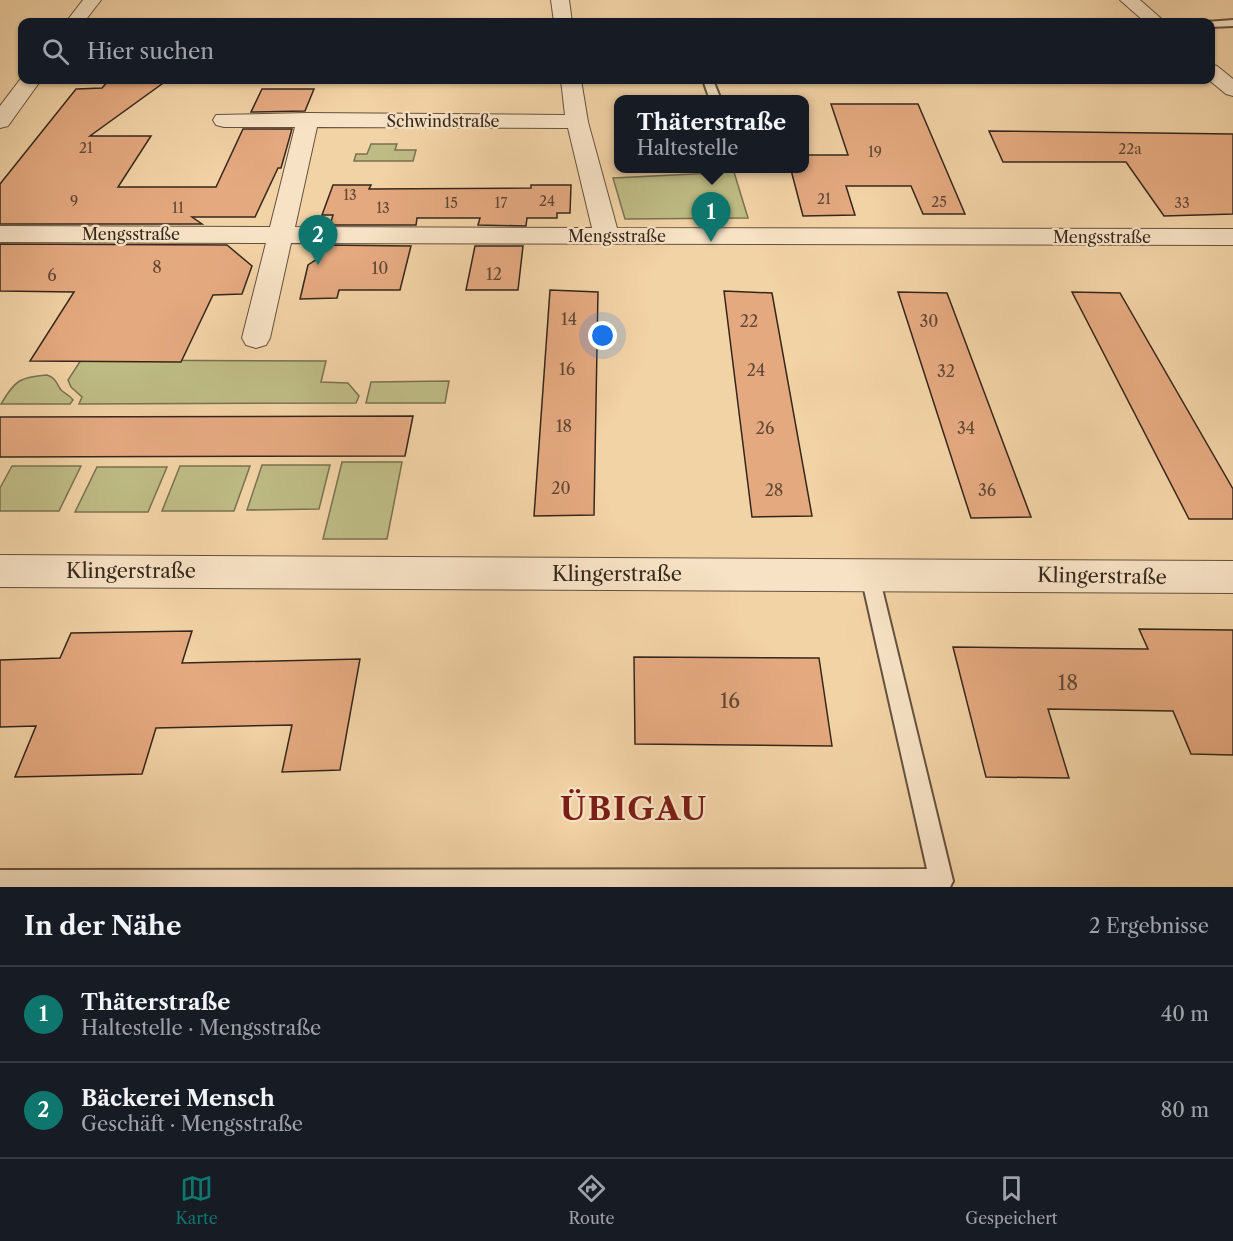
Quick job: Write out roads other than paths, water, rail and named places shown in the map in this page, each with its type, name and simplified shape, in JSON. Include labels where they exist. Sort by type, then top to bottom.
[{"type":"street","points":[[78,18],[92,0]]},
{"type":"street","points":[[560,0],[562,18]]},
{"type":"street","points":[[1129,0],[1151,18]]},
{"type":"street","points":[[1215,74],[1233,90]]},
{"type":"street","points":[[0,121],[28,84]]},
{"type":"street","points":[[572,84],[577,122],[607,236]]},
{"type":"street","name":"Schwindstraße","points":[[224,120],[577,122]]},
{"type":"street","points":[[256,338],[308,120]]},
{"type":"street","name":"Mengsstraße","points":[[0,234],[1233,237]]},
{"type":"street","name":"Klingerstraße","points":[[0,571],[1233,577]]},
{"type":"lane","points":[[1215,24],[1233,23]]},
{"type":"lane","points":[[0,882],[940,881],[870,576]]},
{"type":"place","name":"Thäterstraße","points":[[711,242]]},
{"type":"place","name":"Bäckerei Mensch","points":[[318,265]]},
{"type":"district","name":"ÜBIGAU","points":[[634,808]]}]
